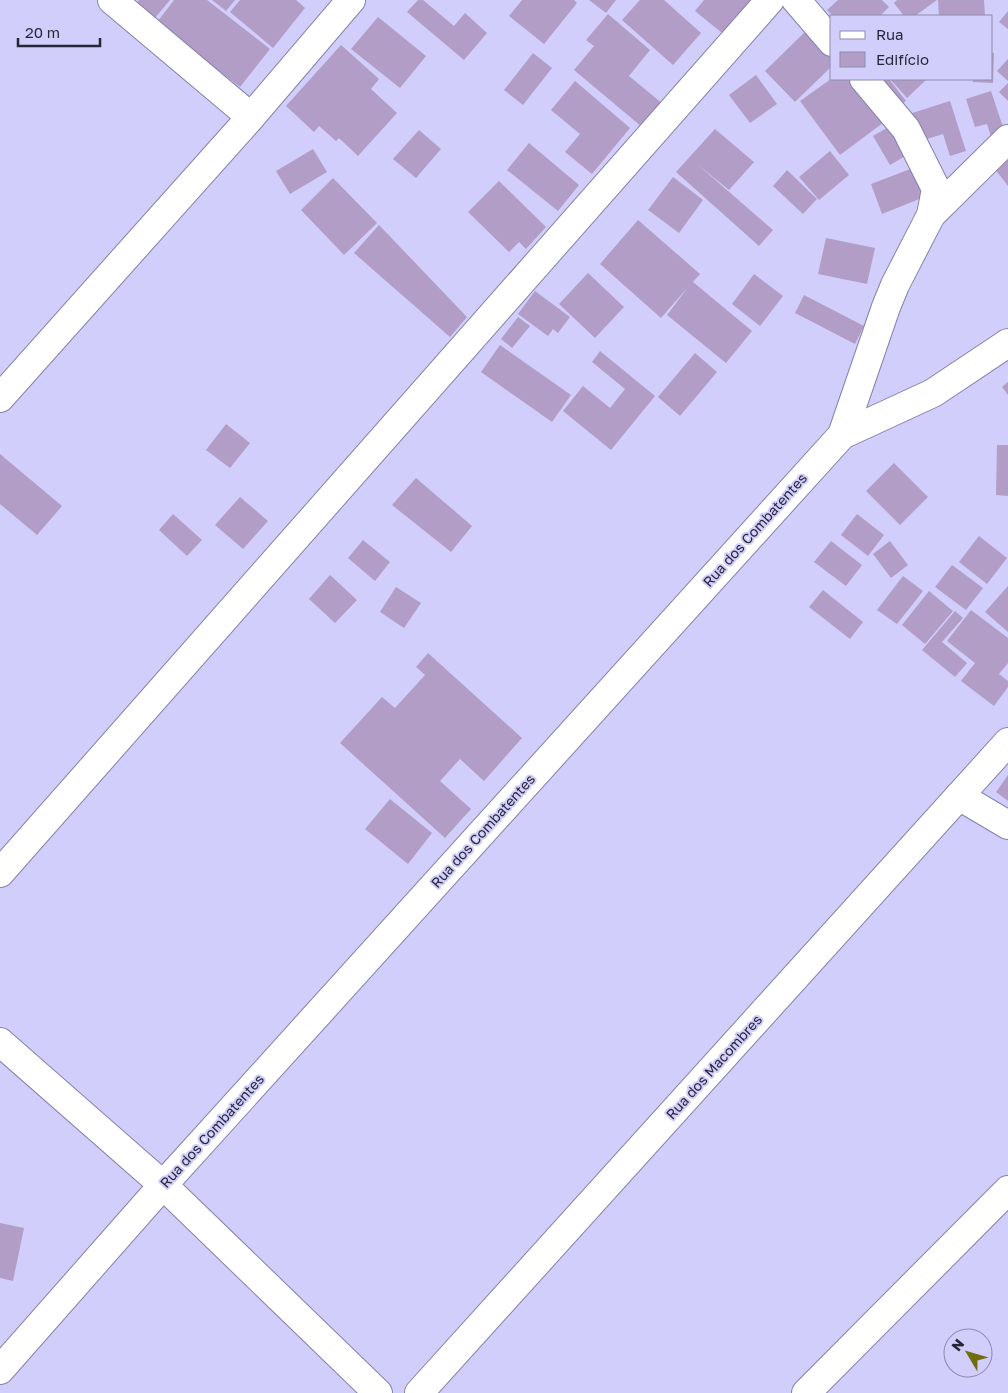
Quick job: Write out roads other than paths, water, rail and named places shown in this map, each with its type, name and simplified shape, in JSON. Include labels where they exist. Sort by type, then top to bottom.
[{"type":"street","points":[[112,0],[251,117]]},
{"type":"street","points":[[0,398],[251,117],[351,0]]},
{"type":"street","points":[[0,872],[770,0]]},
{"type":"street","points":[[796,0],[830,40]]},
{"type":"street","points":[[865,80],[906,129],[923,161],[936,189],[932,215]]},
{"type":"street","points":[[842,435],[895,285],[932,215],[1008,139]]},
{"type":"street","name":"Rua dos Combatentes","points":[[0,1370],[163,1185],[842,435],[933,393],[1008,343]]},
{"type":"street","name":"Rua dos Macombres","points":[[428,1390],[1008,742]]},
{"type":"street","points":[[959,796],[1008,825]]},
{"type":"street","points":[[0,1042],[163,1185],[378,1393]]},
{"type":"street","points":[[806,1393],[1008,1190]]}]
